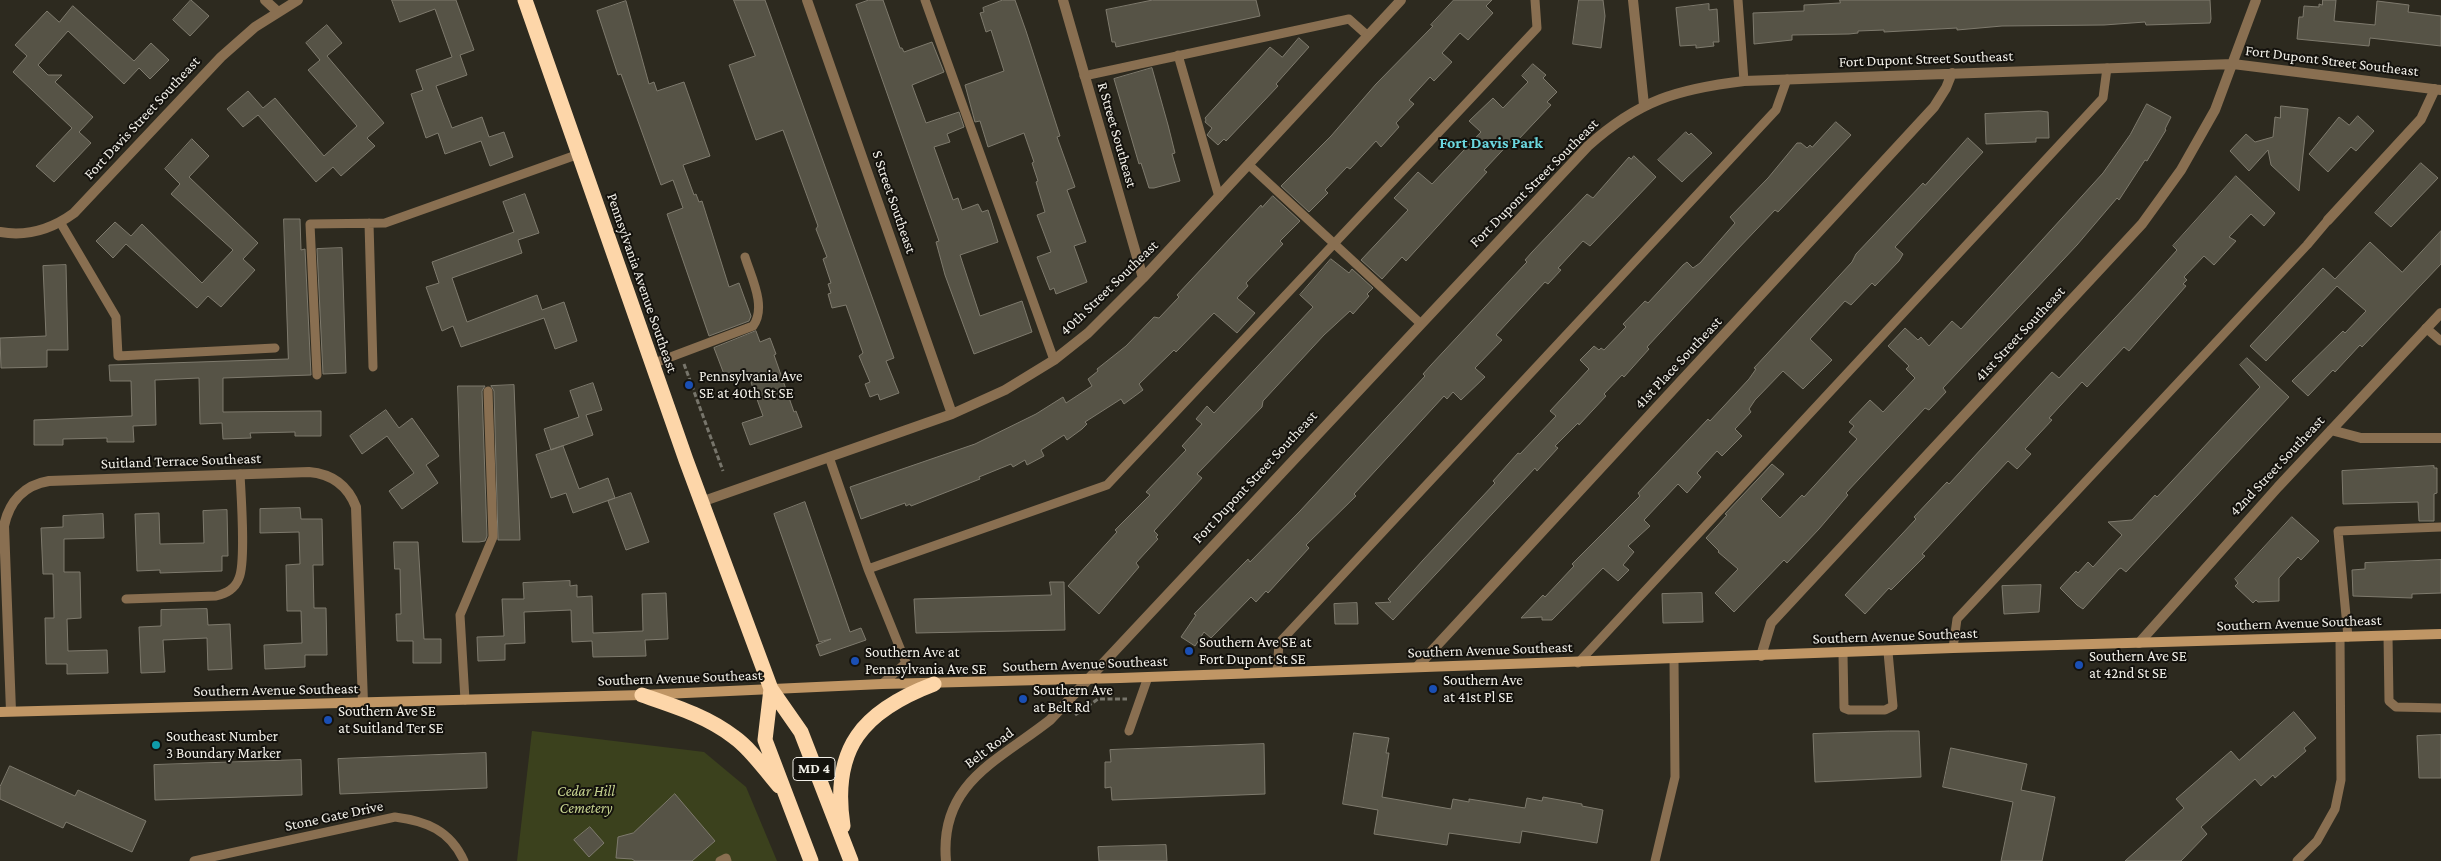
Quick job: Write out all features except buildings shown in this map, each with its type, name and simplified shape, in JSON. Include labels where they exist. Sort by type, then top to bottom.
[{"type":"highway","name":"Pennsylvania Avenue Southeast","points":[[524,0],[701,502],[770,689]]},
{"type":"highway","points":[[849,858],[839,798],[845,758],[860,732],[879,714],[908,694],[934,684]]},
{"type":"highway","name":"MD 4","points":[[770,689],[765,740],[810,861]]},
{"type":"highway","name":"MD 4","points":[[770,689],[801,732],[849,858]]},
{"type":"highway","points":[[642,695],[689,711],[736,737],[785,792]]},
{"type":"main road","name":"Southern Avenue Southeast","points":[[0,712],[642,695],[882,684],[934,684],[1843,654],[1952,648],[2441,634]]},
{"type":"street","points":[[265,0],[278,12]]},
{"type":"street","name":"Fort Davis Street Southeast","points":[[0,232],[27,233],[60,222],[78,209],[220,56],[278,12],[298,0]]},
{"type":"street","name":"S Street Southeast","points":[[807,0],[952,414]]},
{"type":"street","name":"R Street Southeast","points":[[1063,0],[1143,278]]},
{"type":"street","name":"40th Street Southeast","points":[[701,502],[952,414],[1005,390],[1054,360],[1088,333],[1143,278],[1401,0]]},
{"type":"street","points":[[1633,0],[1644,105]]},
{"type":"street","name":"41st Street Southeast","points":[[1761,656],[1771,623],[2142,224],[2166,192],[2203,133],[2222,94],[2256,0]]},
{"type":"street","name":"Fort Dupont Street Southeast","points":[[1088,679],[1588,146],[1625,116],[1644,105],[1674,92],[1744,81],[2233,64],[2438,89]]},
{"type":"street","name":"41st Place Southeast","points":[[1417,667],[1934,107],[1952,73]]},
{"type":"street","points":[[2328,220],[2421,119],[2438,89]]},
{"type":"street","name":"42nd Street Southeast","points":[[2139,643],[2186,588],[2441,313]]},
{"type":"street","points":[[2332,430],[2361,438],[2441,438]]},
{"type":"street","name":"Suitland Terrace Southeast","points":[[11,711],[4,526],[7,512],[18,496],[29,487],[49,481],[309,472],[322,474],[341,484],[352,499],[358,517],[363,703]]},
{"type":"street","name":"Belt Road","points":[[946,861],[946,833],[949,819],[954,804],[961,792],[983,768],[1050,720],[1088,679]]},
{"type":"lane","points":[[925,0],[1054,360]]},
{"type":"lane","points":[[868,569],[1107,485],[1537,28],[1535,0]]},
{"type":"lane","points":[[1738,0],[1744,81]]},
{"type":"lane","points":[[1084,76],[1349,19],[1368,36]]},
{"type":"lane","points":[[1178,56],[1218,197]]},
{"type":"lane","points":[[1578,662],[2104,98],[2107,68]]},
{"type":"lane","points":[[1277,672],[1279,643],[1776,110],[1787,79]]},
{"type":"lane","points":[[317,374],[310,224],[385,223],[579,154]]},
{"type":"lane","points":[[1249,165],[1420,323]]},
{"type":"lane","points":[[1952,648],[1958,619],[2307,245],[2328,220]]},
{"type":"lane","points":[[60,222],[116,317],[118,356],[275,348]]},
{"type":"lane","points":[[369,223],[373,367]]},
{"type":"lane","points":[[652,364],[753,326],[757,320],[759,304],[745,257]]},
{"type":"lane","points":[[2426,328],[2441,341]]},
{"type":"lane","points":[[465,700],[460,615],[493,537],[488,391]]},
{"type":"lane","points":[[829,457],[868,569],[906,663],[882,684]]},
{"type":"lane","points":[[126,599],[216,596],[226,593],[233,588],[242,570],[240,474]]},
{"type":"lane","points":[[2297,861],[2317,841],[2335,809],[2341,780],[2344,637],[2338,531],[2441,527]]},
{"type":"lane","points":[[2388,636],[2389,701],[2396,708],[2441,708]]},
{"type":"lane","points":[[1843,654],[1844,708],[1850,710],[1885,710],[1893,706],[1888,652]]},
{"type":"lane","points":[[1655,861],[1676,776],[1674,659]]},
{"type":"lane","points":[[1129,731],[1148,677]]},
{"type":"lane","name":"Stone Gate Drive","points":[[194,861],[395,817],[418,820],[435,826],[450,840],[464,861]]},
{"type":"lane","points":[[720,861],[726,858],[727,861]]},
{"type":"path","points":[[683,362],[723,472]]},
{"type":"green space","name":"Cedar Hill Cemetery","points":[[532,731],[704,752],[746,787],[777,861],[517,861]]},
{"type":"place","name":"Pennsylvania Ave SE at 40th St SE","points":[[689,385]]},
{"type":"place","name":"Southern Ave SE at Fort Dupont St SE","points":[[1189,651]]},
{"type":"place","name":"Southern Ave at Pennsylvania Ave SE","points":[[855,661]]},
{"type":"place","name":"Southern Ave SE at 42nd St SE","points":[[2079,665]]},
{"type":"place","name":"Southern Ave at 41st Pl SE","points":[[1433,689]]},
{"type":"place","name":"Southern Ave at Belt Rd","points":[[1023,699]]},
{"type":"place","name":"Southern Ave SE at Suitland Ter SE","points":[[328,720]]},
{"type":"place","name":"Southeast Number 3 Boundary Marker","points":[[156,745]]},
{"type":"district","name":"Fort Davis Park","points":[[1491,143]]}]
